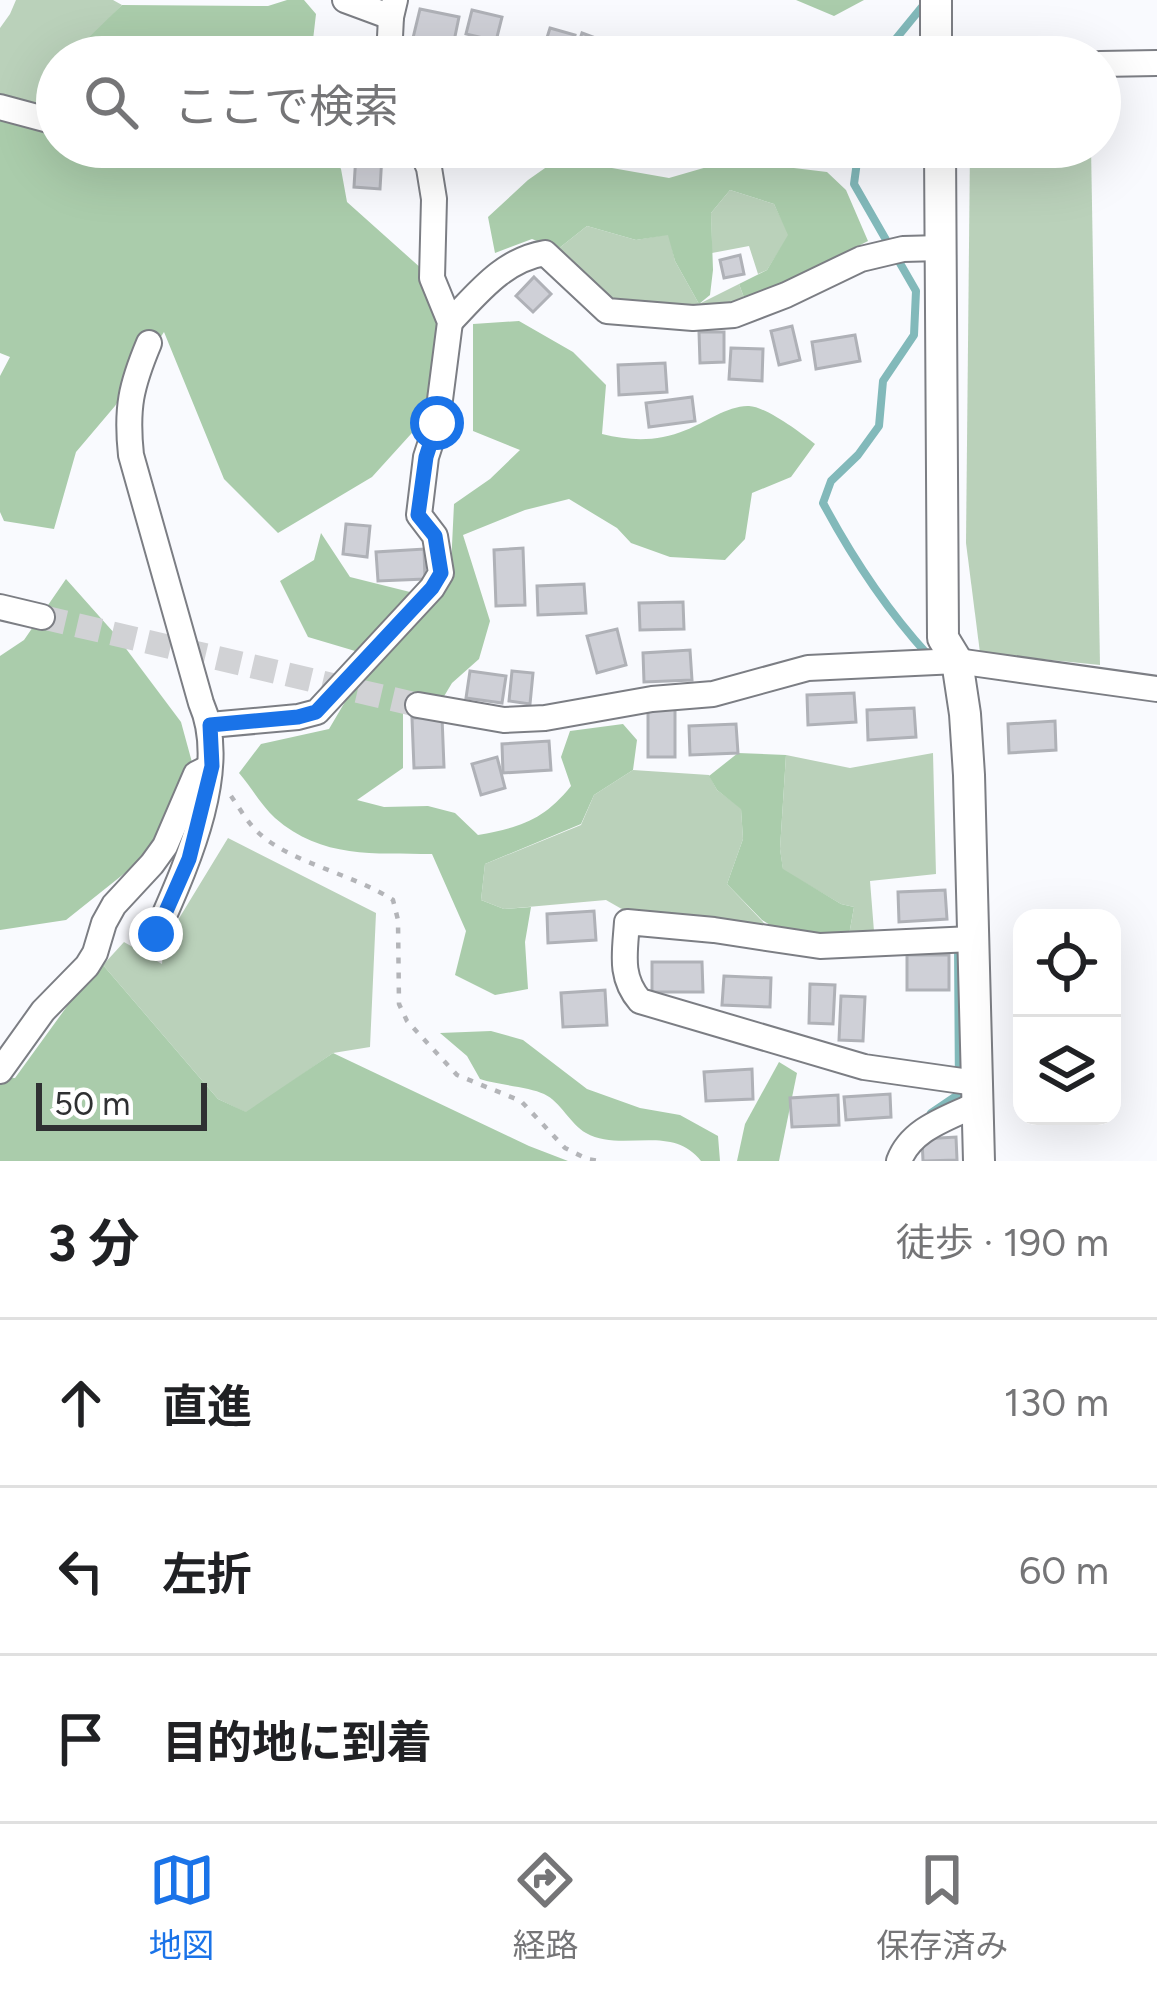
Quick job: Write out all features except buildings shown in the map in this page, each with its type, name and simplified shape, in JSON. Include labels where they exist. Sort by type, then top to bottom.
[{"type":"street","points":[[345,0],[393,8]]},
{"type":"street","points":[[936,0],[936,36]]},
{"type":"street","points":[[1121,64],[1157,63]]},
{"type":"street","points":[[0,107],[36,117]]},
{"type":"street","points":[[210,725],[316,712],[441,573],[435,536],[418,515],[426,457],[437,423],[449,322],[432,278],[434,199],[429,168]]},
{"type":"street","points":[[940,168],[943,638],[957,661],[965,714],[979,1161]]},
{"type":"street","points":[[449,322],[496,274],[527,256],[545,253],[607,310],[693,318],[734,315],[861,259],[903,249],[940,248]]},
{"type":"street","points":[[149,343],[132,383],[131,454],[210,725],[212,766],[189,859],[156,934]]},
{"type":"street","points":[[0,607],[42,617]]},
{"type":"street","points":[[418,705],[504,719],[545,718],[652,699],[713,694],[808,668],[957,661],[1157,689]]},
{"type":"street","points":[[0,1071],[10,1035],[44,1011],[87,966],[113,905],[165,846],[196,774],[212,766]]},
{"type":"street","points":[[972,939],[820,946],[627,922],[623,970],[640,1001],[864,1067],[975,1094]]},
{"type":"street","points":[[899,1161],[904,1147],[920,1132],[975,1094]]},
{"type":"path","points":[[212,766],[261,835],[393,900],[398,920],[399,1004],[407,1021],[458,1075],[521,1101],[565,1148],[599,1161]]},
{"type":"green space","points":[[16,0],[113,0],[122,5],[93,36],[36,36],[36,112],[0,104],[0,28]]},
{"type":"green space","points":[[304,0],[316,14],[313,36],[90,36],[122,5],[268,6]]},
{"type":"green space","points":[[796,0],[864,0],[834,16]]},
{"type":"green space","points":[[0,114],[36,114],[36,168],[340,168],[347,202],[432,278],[450,322],[440,402],[372,477],[278,533],[224,479],[164,332],[115,406],[76,452],[54,529],[4,521],[0,512],[0,376],[10,357],[0,353]]},
{"type":"green space","points":[[545,168],[612,168],[669,178],[704,168],[827,172],[846,190],[868,241],[746,303],[739,284],[767,270],[788,235],[774,204],[730,190],[711,213],[710,295],[699,304],[675,261],[668,235],[636,240],[587,226],[558,249],[532,239],[495,253],[488,217]]},
{"type":"green space","points":[[970,168],[1091,168],[1100,665],[980,653],[966,543]]},
{"type":"green space","points":[[730,190],[774,204],[789,235],[767,270],[758,274],[749,246],[712,253],[711,213]]},
{"type":"green space","points":[[587,226],[636,240],[669,234],[675,261],[699,304],[739,284],[746,303],[687,310],[607,299],[558,249]]},
{"type":"green space","points":[[519,321],[573,352],[606,385],[602,434],[665,437],[725,411],[749,406],[774,416],[815,444],[791,477],[752,493],[745,539],[725,560],[670,557],[631,543],[617,528],[569,499],[525,510],[463,535],[490,621],[479,659],[452,683],[437,708],[403,712],[403,768],[357,800],[384,807],[428,806],[455,813],[478,835],[493,832],[540,815],[571,786],[561,757],[570,731],[623,724],[637,740],[633,770],[594,795],[581,824],[485,864],[481,900],[504,909],[531,907],[525,942],[528,989],[495,995],[455,975],[466,931],[432,854],[349,851],[311,841],[275,818],[239,773],[261,744],[329,729],[372,656],[308,637],[280,581],[314,560],[321,533],[350,577],[434,598],[451,566],[454,504],[520,450],[473,431],[473,324]]},
{"type":"green space","points":[[66,579],[115,634],[181,722],[193,766],[145,857],[66,920],[0,930],[0,656],[24,640]]},
{"type":"green space","points":[[738,753],[786,755],[783,869],[854,907],[847,946],[801,944],[762,920],[727,884],[743,839],[741,809],[717,790],[709,776]]},
{"type":"green space","points":[[933,753],[936,874],[870,881],[875,944],[847,946],[854,907],[783,870],[786,755],[850,768]]},
{"type":"green space","points":[[633,770],[709,775],[717,790],[741,808],[743,839],[727,884],[780,940],[648,924],[606,900],[504,909],[481,900],[485,864],[581,825],[594,795]]},
{"type":"green space","points":[[228,838],[376,913],[370,1047],[333,1053],[247,1113],[218,1099],[103,965],[124,942],[162,964],[164,943]]},
{"type":"green space","points":[[103,965],[218,1099],[246,1112],[333,1053],[568,1161],[0,1161],[0,1077],[15,1078],[81,987]]},
{"type":"green space","points":[[491,1031],[523,1040],[587,1089],[640,1108],[680,1115],[718,1136],[720,1161],[701,1161],[676,1143],[615,1140],[586,1133],[544,1094],[480,1079],[467,1056],[440,1033]]},
{"type":"green space","points":[[779,1062],[797,1073],[779,1161],[737,1161],[745,1124]]},
{"type":"waterway","points":[[898,36],[926,2]]},
{"type":"waterway","points":[[856,168],[854,184],[889,245]]},
{"type":"waterway","points":[[897,258],[916,291],[914,335],[883,381],[879,426],[831,481],[823,503],[871,583],[928,655]]},
{"type":"waterway","points":[[931,1113],[959,1094],[958,945]]},
{"type":"tunnel","points":[[42,617],[418,705]]},
{"type":"route","points":[[156,934],[189,859],[212,766],[210,725],[316,712],[441,573],[435,536],[418,515],[426,457],[437,423]]}]
